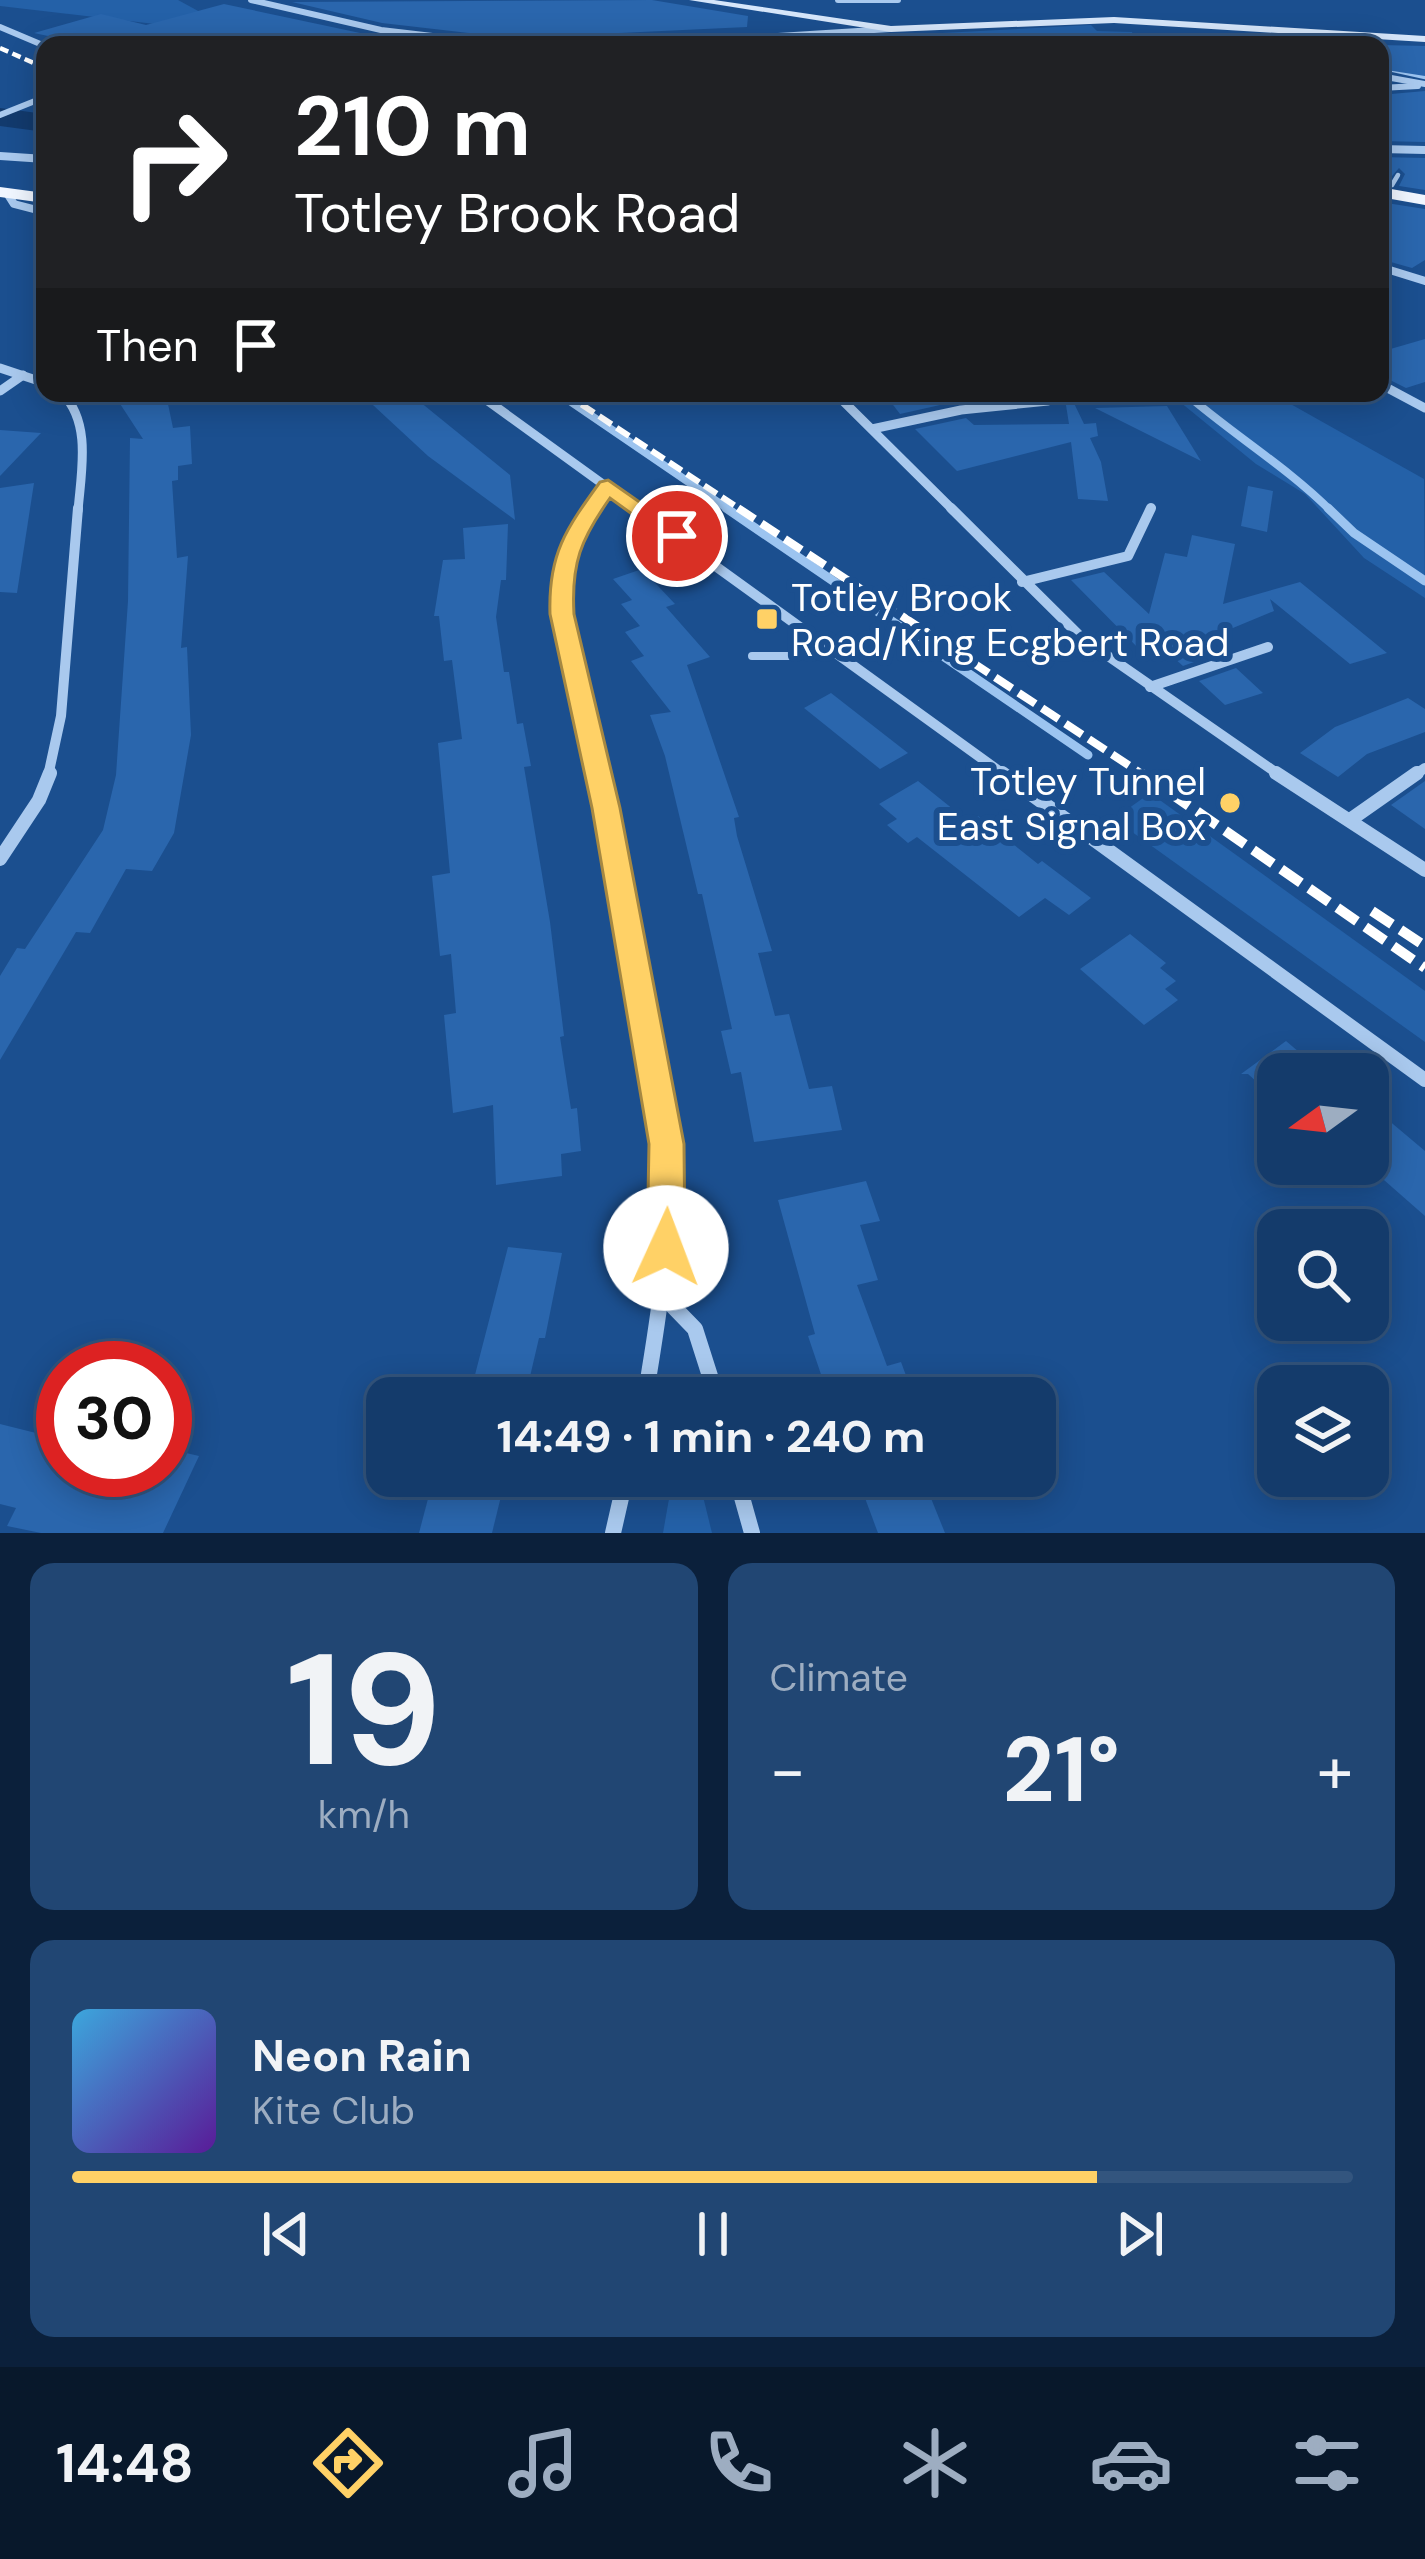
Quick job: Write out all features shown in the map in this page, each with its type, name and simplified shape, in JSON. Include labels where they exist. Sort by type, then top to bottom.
[{"type":"main road","points":[[1389,184],[1425,191]]},
{"type":"main road","points":[[1389,184],[1425,200]]},
{"type":"main road","points":[[6,189],[36,186]]},
{"type":"main road","points":[[6,189],[36,196]]},
{"type":"street","points":[[251,0],[381,30],[433,36]]},
{"type":"street","points":[[694,0],[891,29]]},
{"type":"street","points":[[838,0],[898,0]]},
{"type":"street","points":[[779,36],[1115,20],[1376,36]]},
{"type":"street","points":[[0,27],[36,42]]},
{"type":"street","points":[[1389,37],[1425,39]]},
{"type":"street","points":[[1389,78],[1425,85]]},
{"type":"street","points":[[1389,87],[1425,85]]},
{"type":"street","points":[[0,115],[36,101]]},
{"type":"street","points":[[1389,148],[1425,150]]},
{"type":"street","points":[[0,157],[36,159]]},
{"type":"street","points":[[6,189],[14,204],[36,210]]},
{"type":"street","points":[[1389,270],[1425,281]]},
{"type":"street","points":[[0,368],[36,380]]},
{"type":"street","points":[[0,391],[23,375]]},
{"type":"street","points":[[1389,388],[1425,408]]},
{"type":"street","points":[[0,859],[45,785],[61,716],[83,443],[71,402]]},
{"type":"street","points":[[489,402],[1425,1080]]},
{"type":"street","points":[[845,402],[1082,638],[1425,870]]},
{"type":"street","points":[[872,429],[961,410],[1031,402]]},
{"type":"street","points":[[608,486],[571,538],[564,557],[562,614],[606,808],[667,1144],[664,1296],[649,1377]]},
{"type":"street","points":[[1022,582],[1128,556],[1151,507]]},
{"type":"street","points":[[1150,687],[1268,647]]},
{"type":"street","points":[[1350,820],[1425,768]]},
{"type":"street","points":[[664,1296],[690,1315],[712,1377]]},
{"type":"street","points":[[613,1533],[621,1497]]},
{"type":"street","points":[[742,1497],[752,1533]]},
{"type":"lane","points":[[752,656],[793,656],[820,639]]},
{"type":"shaded area","points":[[0,0],[178,0],[200,12],[155,24],[0,6]]},
{"type":"shaded area","points":[[1091,25],[1097,31],[1132,32],[1133,36],[884,36]]},
{"type":"shaded area","points":[[1180,402],[1287,402],[1424,479],[1425,598],[1364,558],[1305,494],[1256,464]]},
{"type":"shaded area","points":[[1150,793],[1425,991],[1425,1042],[1114,819]]},
{"type":"shaded area","points":[[669,1497],[703,1497],[712,1533],[663,1533]]},
{"type":"building","points":[[652,0],[748,16],[747,27],[496,36],[382,23],[292,2]]},
{"type":"building","points":[[224,4],[374,36],[34,33],[101,14],[146,25]]},
{"type":"building","points":[[1389,45],[1425,46],[1425,76],[1389,70]]},
{"type":"building","points":[[1425,91],[1425,142],[1389,141],[1389,94]]},
{"type":"building","points":[[1389,157],[1425,158],[1425,190],[1399,186],[1405,174],[1399,168],[1389,180]]},
{"type":"building","points":[[1389,203],[1425,209],[1425,260],[1412,268],[1389,262]]},
{"type":"building","points":[[1425,339],[1425,382],[1406,388],[1389,380],[1389,349]]},
{"type":"building","points":[[119,402],[168,404],[173,428],[190,426],[192,464],[178,466],[178,480],[172,481],[177,558],[188,556],[181,648],[187,647],[191,735],[174,833],[152,871],[126,869],[90,933],[76,932],[0,1060],[0,976],[17,948],[25,949],[103,830],[116,775],[128,601],[130,438],[143,439]]},
{"type":"building","points":[[370,402],[420,402],[510,475],[515,520],[428,456]]},
{"type":"building","points":[[891,402],[949,403],[900,414]]},
{"type":"building","points":[[1065,402],[1073,402],[1084,424],[1096,423],[1098,436],[1090,438],[1101,462],[1108,501],[1078,499],[1071,442],[957,471],[915,429],[966,418],[974,425],[1069,424]]},
{"type":"building","points":[[1167,406],[1201,461],[1095,408]]},
{"type":"building","points":[[0,430],[41,433],[0,476]]},
{"type":"building","points":[[34,483],[17,593],[0,592],[0,488]]},
{"type":"building","points":[[1248,486],[1273,491],[1267,532],[1241,526]]},
{"type":"building","points":[[508,524],[506,580],[501,580],[496,617],[504,672],[509,672],[517,724],[523,723],[531,766],[524,767],[550,922],[564,1036],[560,1037],[571,1109],[577,1108],[581,1151],[561,1154],[562,1176],[496,1185],[493,1105],[453,1113],[444,1015],[456,1013],[451,954],[440,956],[432,876],[450,873],[438,743],[462,739],[452,660],[444,661],[439,616],[434,616],[443,560],[465,559],[463,528]]},
{"type":"building","points":[[1192,535],[1235,544],[1223,604],[1300,582],[1387,653],[1350,664],[1270,599],[1274,611],[1204,640],[1219,653],[1183,666],[1165,650],[1147,657],[1071,580],[1104,572],[1149,614],[1165,553],[1187,557]]},
{"type":"building","points":[[642,569],[675,604],[666,607],[710,657],[687,665],[739,817],[734,818],[737,836],[772,951],[758,953],[775,1016],[789,1014],[809,1089],[832,1086],[842,1130],[754,1142],[741,1072],[731,1074],[721,1031],[732,1029],[702,894],[698,894],[665,756],[650,715],[671,712],[631,661],[644,656],[625,632],[640,626],[621,604],[632,600],[613,579]]},
{"type":"building","points":[[1236,668],[1263,693],[1225,705],[1199,681]]},
{"type":"building","points":[[831,693],[908,753],[880,769],[804,708]]},
{"type":"building","points":[[1408,698],[1425,709],[1425,732],[1367,754],[1338,777],[1300,753],[1335,727]]},
{"type":"building","points":[[918,781],[969,822],[978,816],[1038,864],[1042,861],[1091,898],[1069,915],[1045,898],[1019,917],[917,837],[908,843],[887,825],[897,819],[879,804]]},
{"type":"building","points":[[1425,781],[1425,829],[1391,805]]},
{"type":"building","points":[[1130,934],[1166,963],[1160,968],[1176,981],[1165,989],[1178,1000],[1144,1025],[1080,969]]},
{"type":"building","points":[[1286,1041],[1300,1053],[1270,1053]]},
{"type":"building","points":[[1257,1062],[1257,1082],[1241,1074]]},
{"type":"building","points":[[1389,1121],[1425,1151],[1425,1216],[1389,1184]]},
{"type":"building","points":[[866,1181],[880,1221],[860,1225],[878,1280],[857,1285],[887,1366],[901,1362],[907,1377],[822,1377],[808,1336],[815,1334],[778,1200]]},
{"type":"building","points":[[508,1247],[562,1253],[545,1338],[539,1338],[530,1377],[474,1377]]},
{"type":"building","points":[[0,1424],[36,1433],[36,1497],[180,1497],[163,1533],[41,1533],[7,1526],[16,1508],[0,1504]]},
{"type":"building","points":[[428,1497],[501,1497],[492,1533],[419,1533]]},
{"type":"building","points":[[865,1497],[930,1497],[945,1533],[878,1533]]},
{"type":"waterway","points":[[1389,69],[1425,77]]},
{"type":"waterway","points":[[0,117],[36,122]]},
{"type":"waterway","points":[[571,402],[731,511]]},
{"type":"waterway","points":[[1196,402],[1331,511]]},
{"type":"waterway","points":[[726,508],[1088,755]]},
{"type":"waterway","points":[[1328,508],[1354,533],[1425,581]]},
{"type":"railway","points":[[0,48],[36,64]]},
{"type":"railway","points":[[578,402],[743,511]]},
{"type":"railway","points":[[738,508],[1145,776]]},
{"type":"railway","points":[[1141,773],[1425,968]]},
{"type":"railway","points":[[1372,911],[1425,946]]},
{"type":"place","name":"Totley Brook Road/King Ecgbert Road","points":[[767,619]]},
{"type":"place","name":"Totley Tunnel East Signal Box","points":[[1230,803]]},
{"type":"route","points":[[666,1248],[667,1144],[606,808],[562,614],[561,584],[571,538],[608,486],[677,536]]}]
